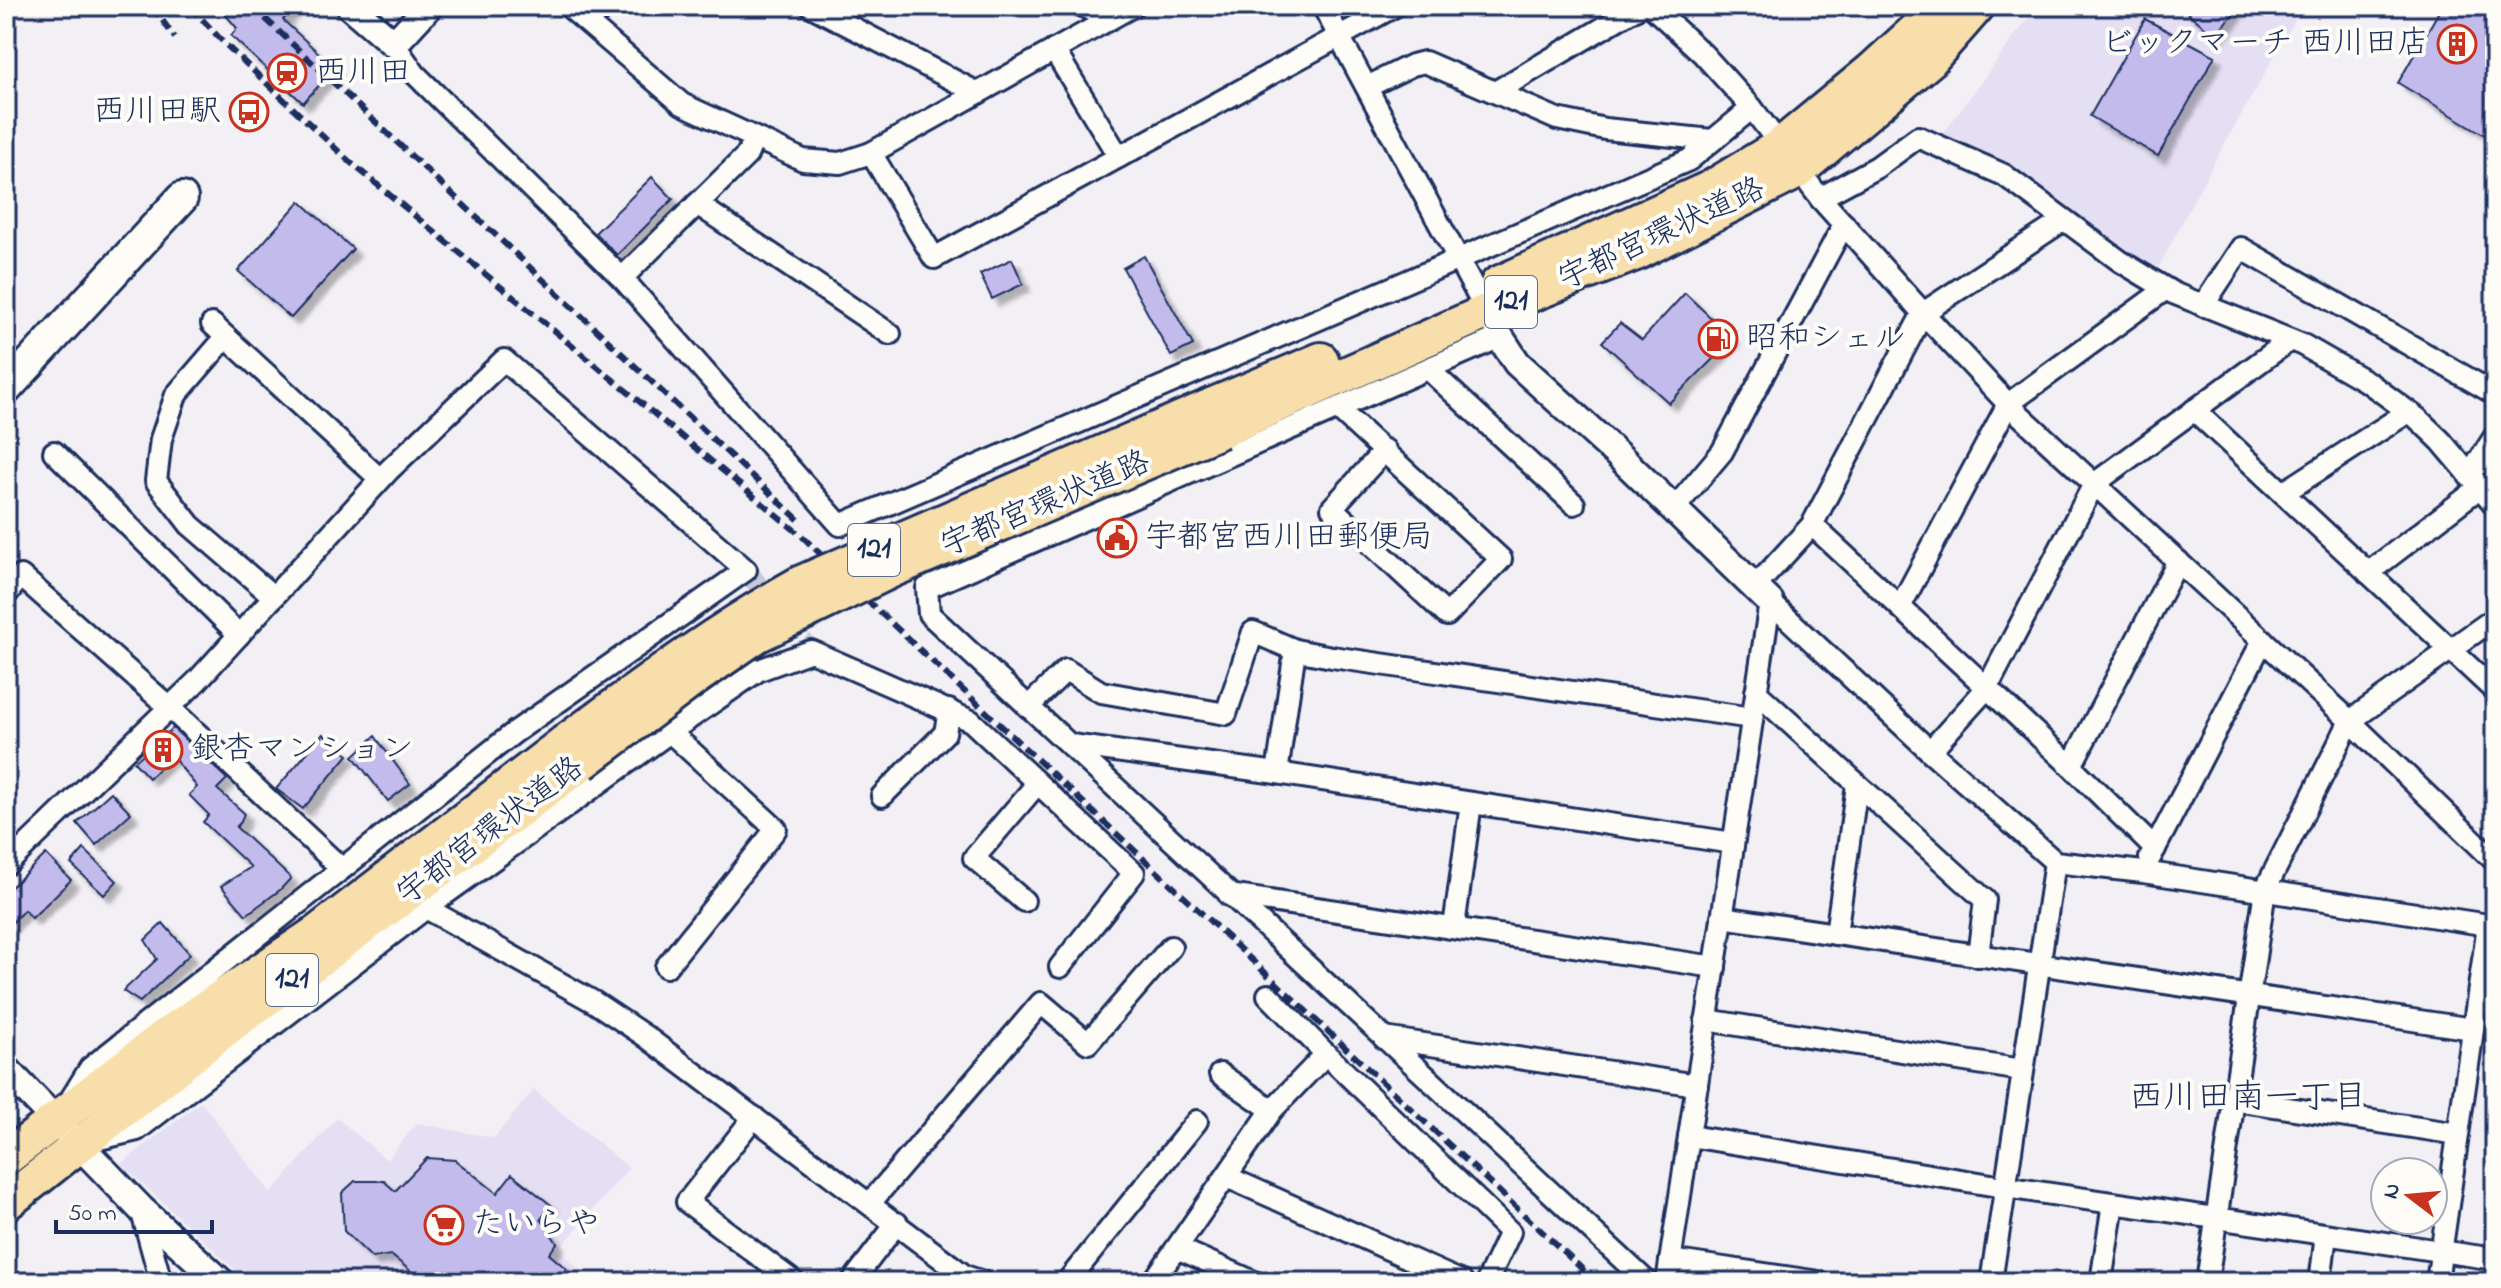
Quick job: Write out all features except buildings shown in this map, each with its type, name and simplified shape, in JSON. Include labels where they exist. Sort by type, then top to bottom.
[{"type":"highway","name":"宇都宮環状道路","points":[[1789,158],[1937,6]]},
{"type":"highway","name":"宇都宮環状道路","points":[[6,1158],[68,1132],[219,1034],[573,753],[696,677],[757,635],[1216,418],[1488,314],[1711,188],[1789,158],[1929,61],[1977,6]]},
{"type":"highway","name":"宇都宮環状道路","points":[[6,1203],[68,1132]]},
{"type":"main road","points":[[6,388],[182,198]]},
{"type":"street","points":[[350,6],[394,44],[415,74],[622,278],[840,525],[1689,160],[1752,108]]},
{"type":"street","points":[[394,44],[429,6]]},
{"type":"street","points":[[568,6],[682,104],[803,160],[840,163],[871,153],[1133,6]]},
{"type":"street","points":[[585,20],[608,6]]},
{"type":"street","points":[[811,6],[978,93]]},
{"type":"street","points":[[1083,6],[1108,19]]},
{"type":"street","points":[[1323,6],[1517,363],[1930,751],[2055,862],[2143,872],[2492,926],[2473,1029],[2437,1282]]},
{"type":"street","points":[[871,153],[934,258],[1395,6]]},
{"type":"street","points":[[1495,92],[1640,6]]},
{"type":"street","points":[[1651,6],[1703,54],[1752,108],[1820,198],[2008,404],[2493,857]]},
{"type":"street","points":[[1054,50],[1119,157]]},
{"type":"street","points":[[1367,87],[1425,62],[1557,119],[1605,129],[1712,140]]},
{"type":"street","points":[[1820,198],[1877,167],[1918,137],[2004,175],[2120,261],[2166,289],[2290,340],[2369,383],[2441,441],[2495,505]]},
{"type":"street","points":[[622,278],[747,155],[754,139]]},
{"type":"street","points":[[697,204],[890,334]]},
{"type":"street","points":[[1667,1282],[1756,692],[1763,594],[1812,525],[1923,313],[2064,220]]},
{"type":"street","points":[[1674,509],[1722,452],[1844,224]]},
{"type":"street","points":[[2203,306],[2241,248],[2495,394]]},
{"type":"street","points":[[1900,607],[2008,404],[2166,289]]},
{"type":"street","points":[[1488,314],[1428,369],[927,588],[929,614],[1647,1282]]},
{"type":"street","points":[[274,597],[190,525],[156,481],[161,439],[176,395],[219,331],[380,479]]},
{"type":"street","points":[[1930,751],[1987,688],[2094,484],[2290,340]]},
{"type":"street","points":[[6,865],[170,708],[380,479],[504,360],[746,570],[515,732],[90,1068],[68,1132]]},
{"type":"street","points":[[1428,369],[1574,504]]},
{"type":"street","points":[[1338,409],[1385,450],[1501,559],[1447,615],[1332,508],[1385,450]]},
{"type":"street","points":[[2194,410],[2495,691]]},
{"type":"street","points":[[2283,493],[2408,412]]},
{"type":"street","points":[[2368,573],[2474,482],[2495,436]]},
{"type":"street","points":[[54,452],[239,635]]},
{"type":"street","points":[[1812,525],[2071,766],[2155,849]]},
{"type":"street","points":[[2071,766],[2178,561]]},
{"type":"street","points":[[6,595],[21,576],[170,708],[342,869]]},
{"type":"street","points":[[2207,1282],[2265,890],[2350,721],[2495,618]]},
{"type":"street","points":[[1028,707],[1066,670],[1101,692],[1226,714],[1253,632],[1295,650],[1752,718]]},
{"type":"street","points":[[2143,872],[2263,640]]},
{"type":"street","points":[[1277,773],[1295,650]]},
{"type":"street","points":[[68,1132],[137,1130],[426,908],[670,732],[759,670],[811,651],[971,721],[1134,873],[1060,967]]},
{"type":"street","points":[[1756,692],[1985,900],[1978,956]]},
{"type":"street","points":[[882,796],[945,733],[949,710]]},
{"type":"street","points":[[666,967],[776,829],[670,732]]},
{"type":"street","points":[[1071,745],[1277,773],[1733,843]]},
{"type":"street","points":[[1024,901],[974,858],[1037,784]]},
{"type":"street","points":[[1836,934],[1857,785]]},
{"type":"street","points":[[1454,927],[1471,803]]},
{"type":"street","points":[[1991,1282],[2055,862]]},
{"type":"street","points":[[1229,895],[1715,967]]},
{"type":"street","points":[[426,908],[594,1002],[754,1117],[965,1276],[983,1282]]},
{"type":"street","points":[[1722,917],[2473,1029]]},
{"type":"street","points":[[870,1203],[1041,1003],[1088,1043],[1171,947]]},
{"type":"street","points":[[1268,995],[1510,1232],[1487,1282]]},
{"type":"street","points":[[1706,1020],[2022,1070]]},
{"type":"street","points":[[1384,1038],[1697,1085]]},
{"type":"street","points":[[1153,1282],[1272,1110],[1326,1054]]},
{"type":"street","points":[[6,1069],[141,1209],[221,1282]]},
{"type":"street","points":[[1220,1074],[1272,1110]]},
{"type":"street","points":[[2235,1100],[2458,1134]]},
{"type":"street","points":[[754,1117],[687,1202],[794,1282]]},
{"type":"street","points":[[1067,1282],[1197,1121]]},
{"type":"street","points":[[1689,1136],[2004,1187],[2495,1259]]},
{"type":"street","points":[[1227,1177],[1462,1282]]},
{"type":"street","points":[[2101,1282],[2113,1203]]},
{"type":"street","points":[[141,1209],[161,1282]]},
{"type":"street","points":[[852,1282],[897,1223]]},
{"type":"street","points":[[2320,1282],[2326,1235]]},
{"type":"street","points":[[1177,1248],[1254,1282]]},
{"type":"street","points":[[1670,1260],[1819,1282]]},
{"type":"shaded area","points":[[2037,6],[2303,6],[2208,173],[2155,274],[1940,138]]},
{"type":"shaded area","points":[[534,1090],[629,1168],[558,1250],[582,1272],[574,1282],[249,1282],[121,1164],[201,1102],[271,1193],[337,1118],[387,1160],[417,1123],[494,1138]]},
{"type":"tunnel","points":[[861,515],[941,582]]},
{"type":"tunnel","points":[[746,570],[811,651]]},
{"type":"railway","points":[[152,6],[175,38]]},
{"type":"railway","points":[[190,6],[224,43],[350,162],[803,537],[1596,1282]]},
{"type":"railway","points":[[252,6],[802,523]]},
{"type":"place","name":"ビックマーチ 西川田店","points":[[2457,44]]},
{"type":"place","name":"西川田","points":[[287,73]]},
{"type":"place","name":"西川田駅","points":[[249,112]]},
{"type":"place","name":"昭和シェル","points":[[1718,339]]},
{"type":"place","name":"宇都宮西川田郵便局","points":[[1117,538]]},
{"type":"place","name":"銀杏マンション","points":[[163,750]]},
{"type":"place","name":"たいらや","points":[[444,1225]]},
{"type":"district","name":"西川田南一丁目","points":[[2248,1099]]}]
